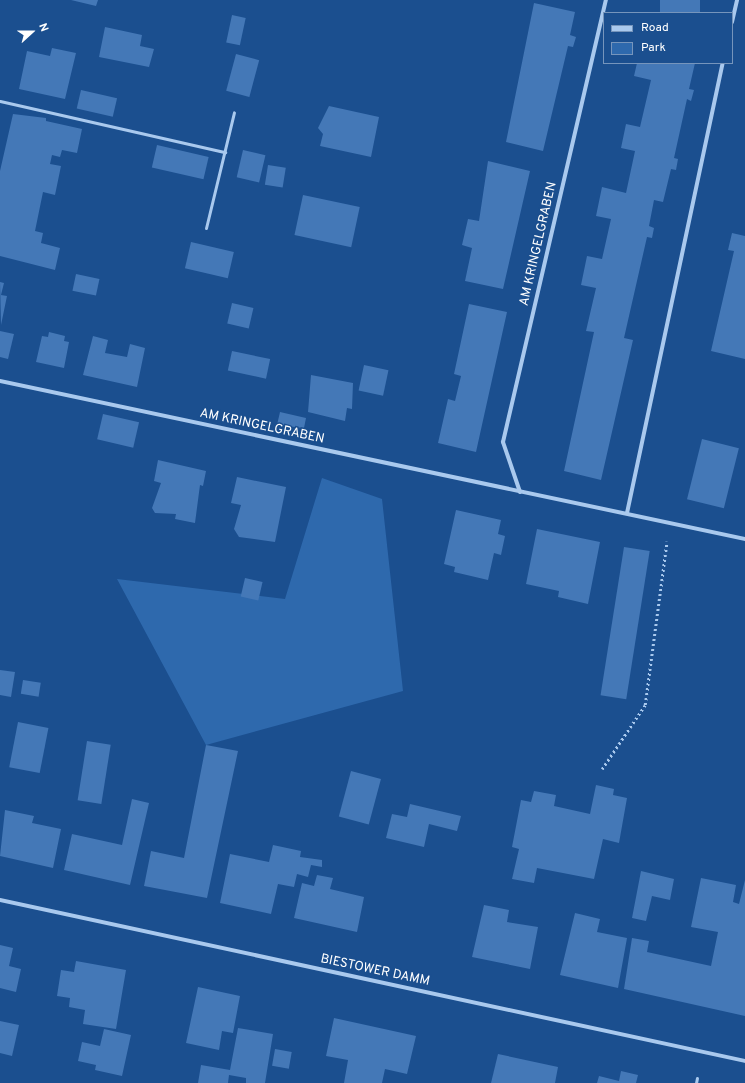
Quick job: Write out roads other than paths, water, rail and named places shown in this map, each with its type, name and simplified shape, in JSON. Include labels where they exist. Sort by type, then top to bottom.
[{"type":"street","name":"AM KRINGELGRABEN","points":[[603,12],[606,0]]},
{"type":"street","points":[[733,18],[737,0]]},
{"type":"street","name":"AM KRINGELGRABEN","points":[[520,492],[503,442],[603,13]]},
{"type":"street","points":[[627,513],[723,64]]},
{"type":"street","name":"AM KRINGELGRABEN","points":[[0,380],[745,539]]},
{"type":"street","name":"BIESTOWER DAMM","points":[[0,900],[745,1061]]},
{"type":"lane","points":[[0,101],[224,152]]},
{"type":"lane","points":[[206,228],[234,112]]},
{"type":"lane","points":[[696,1083],[697,1078]]}]
